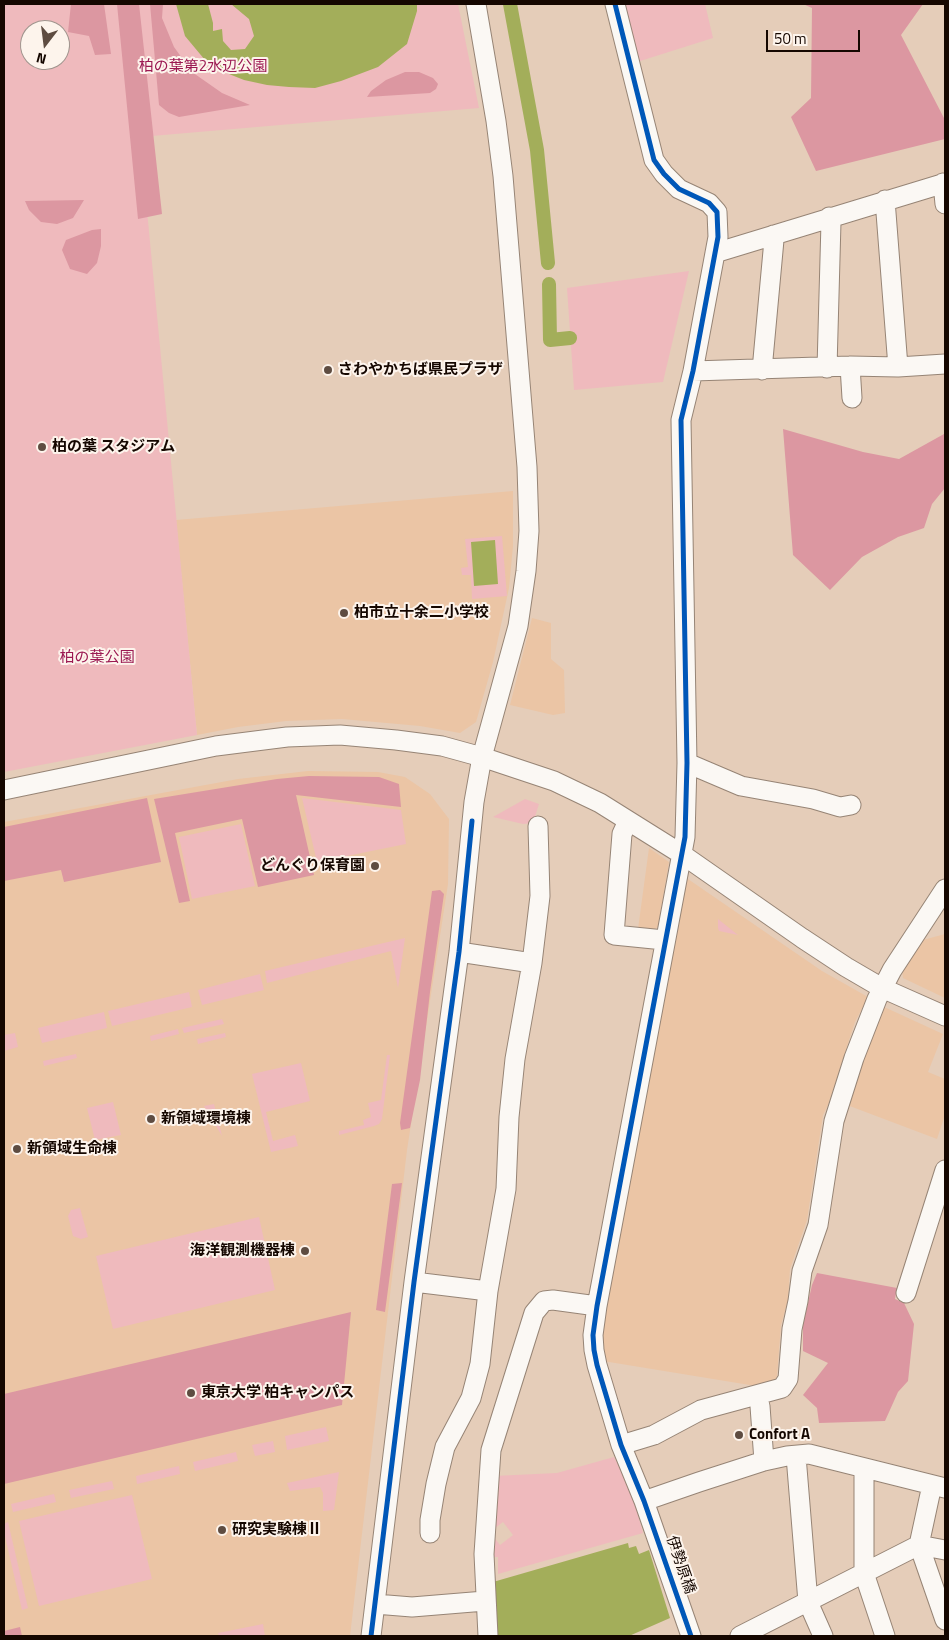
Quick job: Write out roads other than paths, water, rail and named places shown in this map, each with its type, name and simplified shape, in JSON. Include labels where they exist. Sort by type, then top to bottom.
[{"type":"street","points":[[371,1636],[414,1282],[459,952],[473,812],[482,757],[519,617],[526,572],[529,516],[526,450],[503,176],[496,121],[476,4]]},
{"type":"street","name":"伊勢原橋","points":[[615,4],[654,160],[664,174],[679,189],[710,203],[717,212],[718,236],[715,254],[693,372],[681,420],[687,763],[685,837],[683,855],[664,940],[593,1335],[594,1350],[621,1445],[644,1501],[691,1636]]},
{"type":"street","points":[[715,254],[829,217],[944,183],[945,204]]},
{"type":"street","points":[[885,200],[898,366]]},
{"type":"street","points":[[827,368],[831,222],[829,217]]},
{"type":"street","points":[[762,370],[774,240],[772,235]]},
{"type":"street","points":[[693,372],[945,364]]},
{"type":"street","points":[[850,366],[852,398]]},
{"type":"street","points":[[4,790],[216,746],[287,737],[340,735],[442,746],[554,781],[600,804],[683,855],[802,938],[882,988],[945,1016]]},
{"type":"street","points":[[687,763],[741,786],[813,799],[840,807],[851,804]]},
{"type":"street","points":[[628,821],[622,834],[614,935],[664,940]]},
{"type":"street","points":[[430,1532],[436,1484],[445,1447],[472,1398],[480,1364],[488,1291],[506,1189],[509,1116],[515,1059],[532,963],[540,896],[538,826]]},
{"type":"street","points":[[621,1445],[654,1435],[701,1410],[782,1388],[788,1379],[792,1329],[802,1270],[818,1225],[834,1121],[854,1058],[882,988],[901,955],[945,889]]},
{"type":"street","points":[[459,952],[532,963]]},
{"type":"street","points":[[906,1293],[945,1170]]},
{"type":"street","points":[[414,1282],[488,1291]]},
{"type":"street","points":[[488,1636],[484,1554],[491,1450],[534,1313],[544,1301],[553,1300],[597,1306]]},
{"type":"street","points":[[760,1406],[764,1461]]},
{"type":"street","points":[[644,1501],[764,1461],[809,1454],[939,1487],[919,1545],[945,1616]]},
{"type":"street","points":[[796,1456],[808,1602],[823,1636]]},
{"type":"street","points":[[864,1469],[864,1573],[886,1636]]},
{"type":"street","points":[[740,1636],[919,1545],[945,1550]]},
{"type":"street","points":[[375,1604],[412,1606],[485,1601]]},
{"type":"waterway","points":[[510,4],[537,150],[548,263]]},
{"type":"waterway","points":[[549,284],[550,340],[570,338]]},
{"type":"place","name":"さわやかちば県民プラザ","points":[[328,370]]},
{"type":"place","name":"柏の葉 スタジアム","points":[[42,447]]},
{"type":"place","name":"柏市立十余二小学校","points":[[344,613]]},
{"type":"place","name":"どんぐり保育園","points":[[375,866]]},
{"type":"place","name":"新領域環境棟","points":[[151,1119]]},
{"type":"place","name":"新領域生命棟","points":[[17,1149]]},
{"type":"place","name":"海洋観測機器棟","points":[[305,1251]]},
{"type":"place","name":"東京大学 柏キャンパス","points":[[191,1393]]},
{"type":"place","name":"Confort A","points":[[739,1435]]},
{"type":"place","name":"研究実験棟Ⅱ","points":[[222,1530]]},
{"type":"park label","name":"柏の葉第2水辺公園","points":[[203,67]]},
{"type":"park label","name":"柏の葉公園","points":[[97,658]]}]
